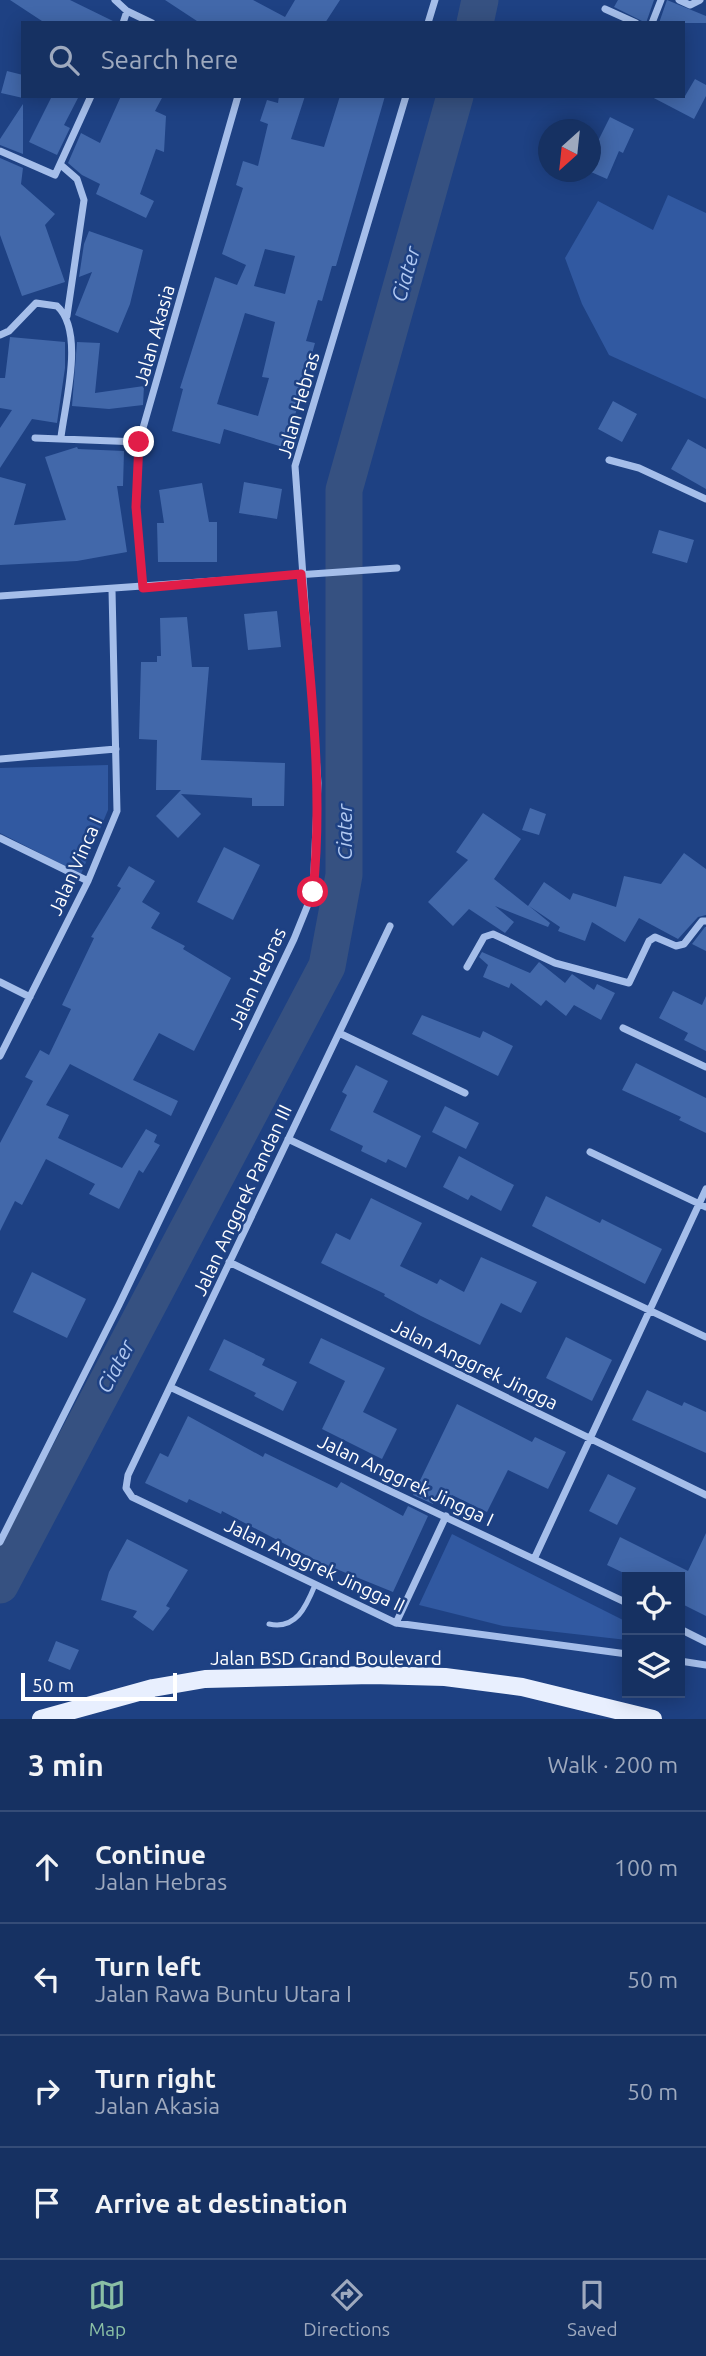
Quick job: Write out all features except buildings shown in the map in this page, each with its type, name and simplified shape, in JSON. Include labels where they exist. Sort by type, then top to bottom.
[{"type":"main road","name":"Jalan BSD Grand Boulevard","points":[[41,1719],[142,1690],[205,1679],[372,1675],[445,1677],[522,1687],[653,1719]]},
{"type":"street","points":[[115,0],[127,11],[148,21]]},
{"type":"street","points":[[429,21],[435,0]]},
{"type":"street","points":[[653,21],[661,0]]},
{"type":"street","points":[[679,0],[690,5],[699,0]]},
{"type":"street","points":[[606,9],[632,21]]},
{"type":"street","points":[[123,21],[127,11]]},
{"type":"street","points":[[0,151],[51,175],[58,173],[90,98]]},
{"type":"street","name":"Jalan Akasia","points":[[143,588],[136,507],[139,442],[237,98]]},
{"type":"street","name":"Jalan Hebras","points":[[0,1542],[125,1293],[288,952],[313,892],[318,783],[295,466],[405,98]]},
{"type":"street","points":[[61,437],[72,347],[66,317],[83,200],[78,179],[62,166]]},
{"type":"street","points":[[0,335],[9,331],[36,303],[57,306],[66,317]]},
{"type":"street","points":[[35,438],[139,442]]},
{"type":"street","points":[[609,460],[639,468],[706,499]]},
{"type":"street","points":[[0,596],[397,568]]},
{"type":"street","name":"Jalan Vinca I","points":[[0,1056],[88,881],[117,811],[112,590]]},
{"type":"street","points":[[0,760],[116,749]]},
{"type":"street","points":[[0,838],[88,881]]},
{"type":"street","points":[[467,967],[484,937],[493,934],[555,962],[629,983],[649,941],[655,937],[676,946],[684,944],[702,921],[706,921]]},
{"type":"street","name":"Jalan Anggrek Pandan III","points":[[126,1489],[128,1475],[390,926]]},
{"type":"street","points":[[0,982],[30,997]]},
{"type":"street","points":[[623,1028],[706,1068]]},
{"type":"street","points":[[339,1033],[465,1093]]},
{"type":"street","points":[[288,1139],[706,1337]]},
{"type":"street","points":[[590,1152],[702,1206]]},
{"type":"street","points":[[536,1557],[650,1310],[702,1206],[706,1189]]},
{"type":"street","name":"Jalan Anggrek Jingga","points":[[229,1262],[706,1495]]},
{"type":"street","name":"Jalan Anggrek Jingga I","points":[[170,1387],[536,1557],[622,1600]]},
{"type":"street","name":"Jalan Anggrek Jingga II","points":[[126,1489],[132,1497],[396,1623],[622,1653]]},
{"type":"street","points":[[396,1623],[446,1516]]},
{"type":"street","points":[[685,1632],[706,1642]]},
{"type":"street","points":[[685,1662],[706,1665]]},
{"type":"lane","points":[[269,1624],[290,1625],[303,1610],[315,1585]]},
{"type":"shaded area","points":[[668,195],[706,213],[706,399],[609,355],[582,304],[565,258],[598,201],[653,230]]},
{"type":"shaded area","points":[[108,765],[108,810],[81,874],[0,833],[0,768]]},
{"type":"shaded area","points":[[452,1534],[622,1619],[622,1639],[503,1626],[419,1605]]},
{"type":"waterway","name":"Ciater","points":[[475,21],[480,0]]},
{"type":"waterway","name":"Ciater","points":[[0,1585],[327,966],[344,875],[344,490],[454,98]]},
{"type":"route","points":[[139,442],[136,507],[143,588],[301,574],[318,783],[313,892]]}]
